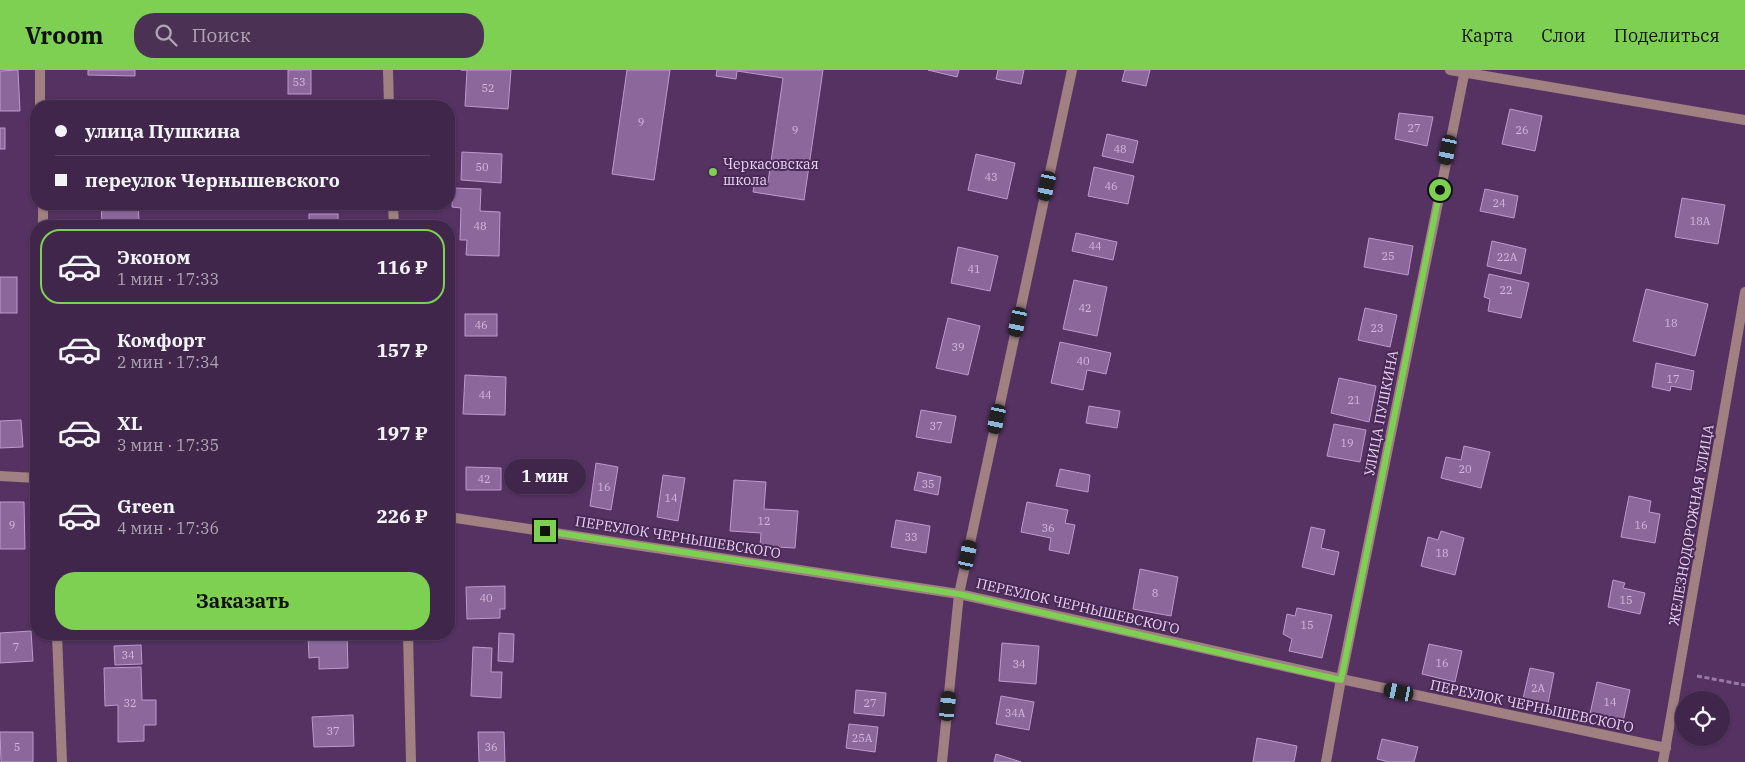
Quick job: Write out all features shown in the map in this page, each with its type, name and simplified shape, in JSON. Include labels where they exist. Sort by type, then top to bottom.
[{"type":"street","points":[[40,70],[40,100]]},
{"type":"street","points":[[388,70],[390,100]]},
{"type":"street","points":[[942,762],[959,594],[1072,70]]},
{"type":"street","points":[[1450,70],[1745,120]]},
{"type":"street","name":"УЛИЦА ПУШКИНА","points":[[1326,762],[1464,71]]},
{"type":"street","name":"ЖЕЛЕЗНОДОРОЖНАЯ УЛИЦА","points":[[1663,762],[1745,292]]},
{"type":"street","points":[[0,476],[30,478]]},
{"type":"street","name":"ПЕРЕУЛОК ЧЕРНЫШЕВСКОГО","points":[[455,517],[959,594],[1341,680],[1666,748]]},
{"type":"street","points":[[56,640],[62,762]]},
{"type":"street","points":[[408,640],[411,762]]},
{"type":"path","points":[[1679,672],[1745,685]]},
{"type":"building","points":[[18,70],[20,111],[0,111],[0,71]]},
{"type":"building","points":[[88,70],[135,70],[135,76],[88,75]]},
{"type":"building","points":[[288,70],[311,70],[311,94],[288,94]]},
{"type":"building","points":[[467,70],[511,70],[508,109],[465,106]]},
{"type":"building","points":[[627,70],[670,70],[654,180],[612,174]]},
{"type":"building","points":[[717,70],[823,70],[804,200],[753,192],[755,180],[768,182],[783,78],[737,71],[736,79],[716,76]]},
{"type":"building","points":[[928,70],[959,70],[957,77]]},
{"type":"building","points":[[998,70],[1024,70],[1021,84],[996,79]]},
{"type":"building","points":[[1125,70],[1150,70],[1146,86],[1122,81]]},
{"type":"building","points":[[1510,109],[1542,116],[1535,151],[1502,144]]},
{"type":"building","points":[[1399,113],[1433,117],[1427,146],[1395,139]]},
{"type":"building","points":[[0,128],[5,128],[5,149],[0,149]]},
{"type":"building","points":[[1107,134],[1138,141],[1133,163],[1102,156]]},
{"type":"building","points":[[462,152],[502,154],[501,183],[461,180]]},
{"type":"building","points":[[976,154],[1015,163],[1007,199],[968,190]]},
{"type":"building","points":[[1094,167],[1134,176],[1128,204],[1088,196]]},
{"type":"building","points":[[455,188],[481,189],[480,211],[500,212],[499,256],[466,255],[467,240],[460,240],[461,208],[455,207]]},
{"type":"building","points":[[1485,189],[1518,196],[1514,218],[1480,211]]},
{"type":"building","points":[[1682,198],[1725,205],[1718,244],[1675,237]]},
{"type":"building","points":[[101,210],[138,210],[139,220],[102,220]]},
{"type":"building","points":[[309,214],[338,214],[338,220],[309,220]]},
{"type":"building","points":[[1076,233],[1117,242],[1113,260],[1072,251]]},
{"type":"building","points":[[1369,238],[1413,246],[1408,275],[1364,267]]},
{"type":"building","points":[[1492,241],[1526,249],[1521,274],[1487,266]]},
{"type":"building","points":[[958,247],[998,256],[990,291],[951,283]]},
{"type":"building","points":[[1489,274],[1529,283],[1521,318],[1488,311],[1490,299],[1484,297]]},
{"type":"building","points":[[0,277],[17,277],[17,313],[0,313]]},
{"type":"building","points":[[1074,280],[1107,287],[1097,336],[1063,329]]},
{"type":"building","points":[[1646,289],[1708,304],[1695,356],[1633,341]]},
{"type":"building","points":[[1365,308],[1397,315],[1390,347],[1358,340]]},
{"type":"building","points":[[465,314],[497,314],[497,336],[465,336]]},
{"type":"building","points":[[948,318],[980,326],[968,375],[936,368]]},
{"type":"building","points":[[1060,342],[1111,353],[1106,374],[1087,370],[1083,390],[1051,383]]},
{"type":"building","points":[[1656,363],[1694,371],[1691,390],[1671,386],[1670,391],[1652,387]]},
{"type":"building","points":[[465,375],[506,377],[505,415],[463,414]]},
{"type":"building","points":[[1339,378],[1376,386],[1369,422],[1331,413]]},
{"type":"building","points":[[1089,406],[1120,411],[1117,428],[1086,423]]},
{"type":"building","points":[[921,410],[956,416],[951,443],[916,437]]},
{"type":"building","points":[[21,420],[23,447],[0,448],[0,421]]},
{"type":"building","points":[[1334,424],[1366,430],[1360,462],[1327,456]]},
{"type":"building","points":[[1464,446],[1490,452],[1481,488],[1441,478],[1446,457],[1461,460]]},
{"type":"building","points":[[596,463],[618,467],[611,510],[590,506]]},
{"type":"building","points":[[466,467],[501,468],[501,490],[466,490]]},
{"type":"building","points":[[1060,469],[1090,475],[1088,492],[1056,486]]},
{"type":"building","points":[[918,472],[941,477],[938,495],[914,490]]},
{"type":"building","points":[[663,475],[685,478],[678,521],[657,517]]},
{"type":"building","points":[[734,480],[766,482],[764,509],[798,511],[795,548],[760,546],[761,533],[730,531]]},
{"type":"building","points":[[1629,496],[1651,501],[1649,512],[1660,514],[1655,543],[1621,537]]},
{"type":"building","points":[[0,502],[24,502],[25,549],[0,549]]},
{"type":"building","points":[[1027,502],[1068,510],[1065,523],[1075,525],[1069,554],[1049,550],[1051,538],[1021,532]]},
{"type":"building","points":[[896,520],[930,526],[926,553],[891,547]]},
{"type":"building","points":[[1311,527],[1325,530],[1321,548],[1339,552],[1334,575],[1302,567]]},
{"type":"building","points":[[1441,531],[1464,538],[1455,575],[1421,566],[1428,537],[1438,540]]},
{"type":"building","points":[[1140,569],[1178,577],[1171,616],[1133,609]]},
{"type":"building","points":[[1613,580],[1625,583],[1623,588],[1645,593],[1640,614],[1608,607]]},
{"type":"building","points":[[505,586],[505,609],[500,609],[500,618],[467,619],[466,587]]},
{"type":"building","points":[[1297,608],[1332,615],[1322,658],[1289,651],[1292,639],[1283,634],[1287,614],[1295,616]]},
{"type":"building","points":[[30,631],[33,661],[0,663],[0,633]]},
{"type":"building","points":[[499,633],[514,634],[513,662],[498,661]]},
{"type":"building","points":[[308,640],[347,640],[348,668],[319,669],[319,657],[309,658]]},
{"type":"building","points":[[1002,643],[1039,646],[1036,684],[999,681]]},
{"type":"building","points":[[1429,644],[1462,651],[1455,682],[1422,674]]},
{"type":"building","points":[[141,645],[142,664],[115,665],[114,646]]},
{"type":"building","points":[[473,647],[492,648],[491,672],[502,672],[501,698],[471,696]]},
{"type":"building","points":[[141,667],[142,700],[156,700],[156,725],[144,725],[144,741],[118,742],[118,705],[105,706],[104,668]]},
{"type":"building","points":[[1530,668],[1554,673],[1547,709],[1522,703]]},
{"type":"building","points":[[1597,682],[1630,690],[1623,722],[1590,714]]},
{"type":"building","points":[[856,690],[886,693],[884,716],[854,713]]},
{"type":"building","points":[[1001,696],[1034,702],[1029,730],[996,724]]},
{"type":"building","points":[[353,715],[354,746],[314,747],[312,717]]},
{"type":"building","points":[[849,724],[878,727],[875,752],[846,748]]},
{"type":"building","points":[[0,732],[33,732],[33,762],[1,762]]},
{"type":"building","points":[[478,732],[504,732],[505,762],[479,762]]},
{"type":"building","points":[[1257,738],[1297,746],[1294,762],[1253,762]]},
{"type":"building","points":[[1382,739],[1418,747],[1414,762],[1389,762],[1377,759]]},
{"type":"building","points":[[996,754],[1021,762],[994,762]]},
{"type":"place","name":"Черкасовская школа","points":[[713,172]]},
{"type":"route","points":[[545,531],[959,594],[1341,680],[1440,190]]}]
